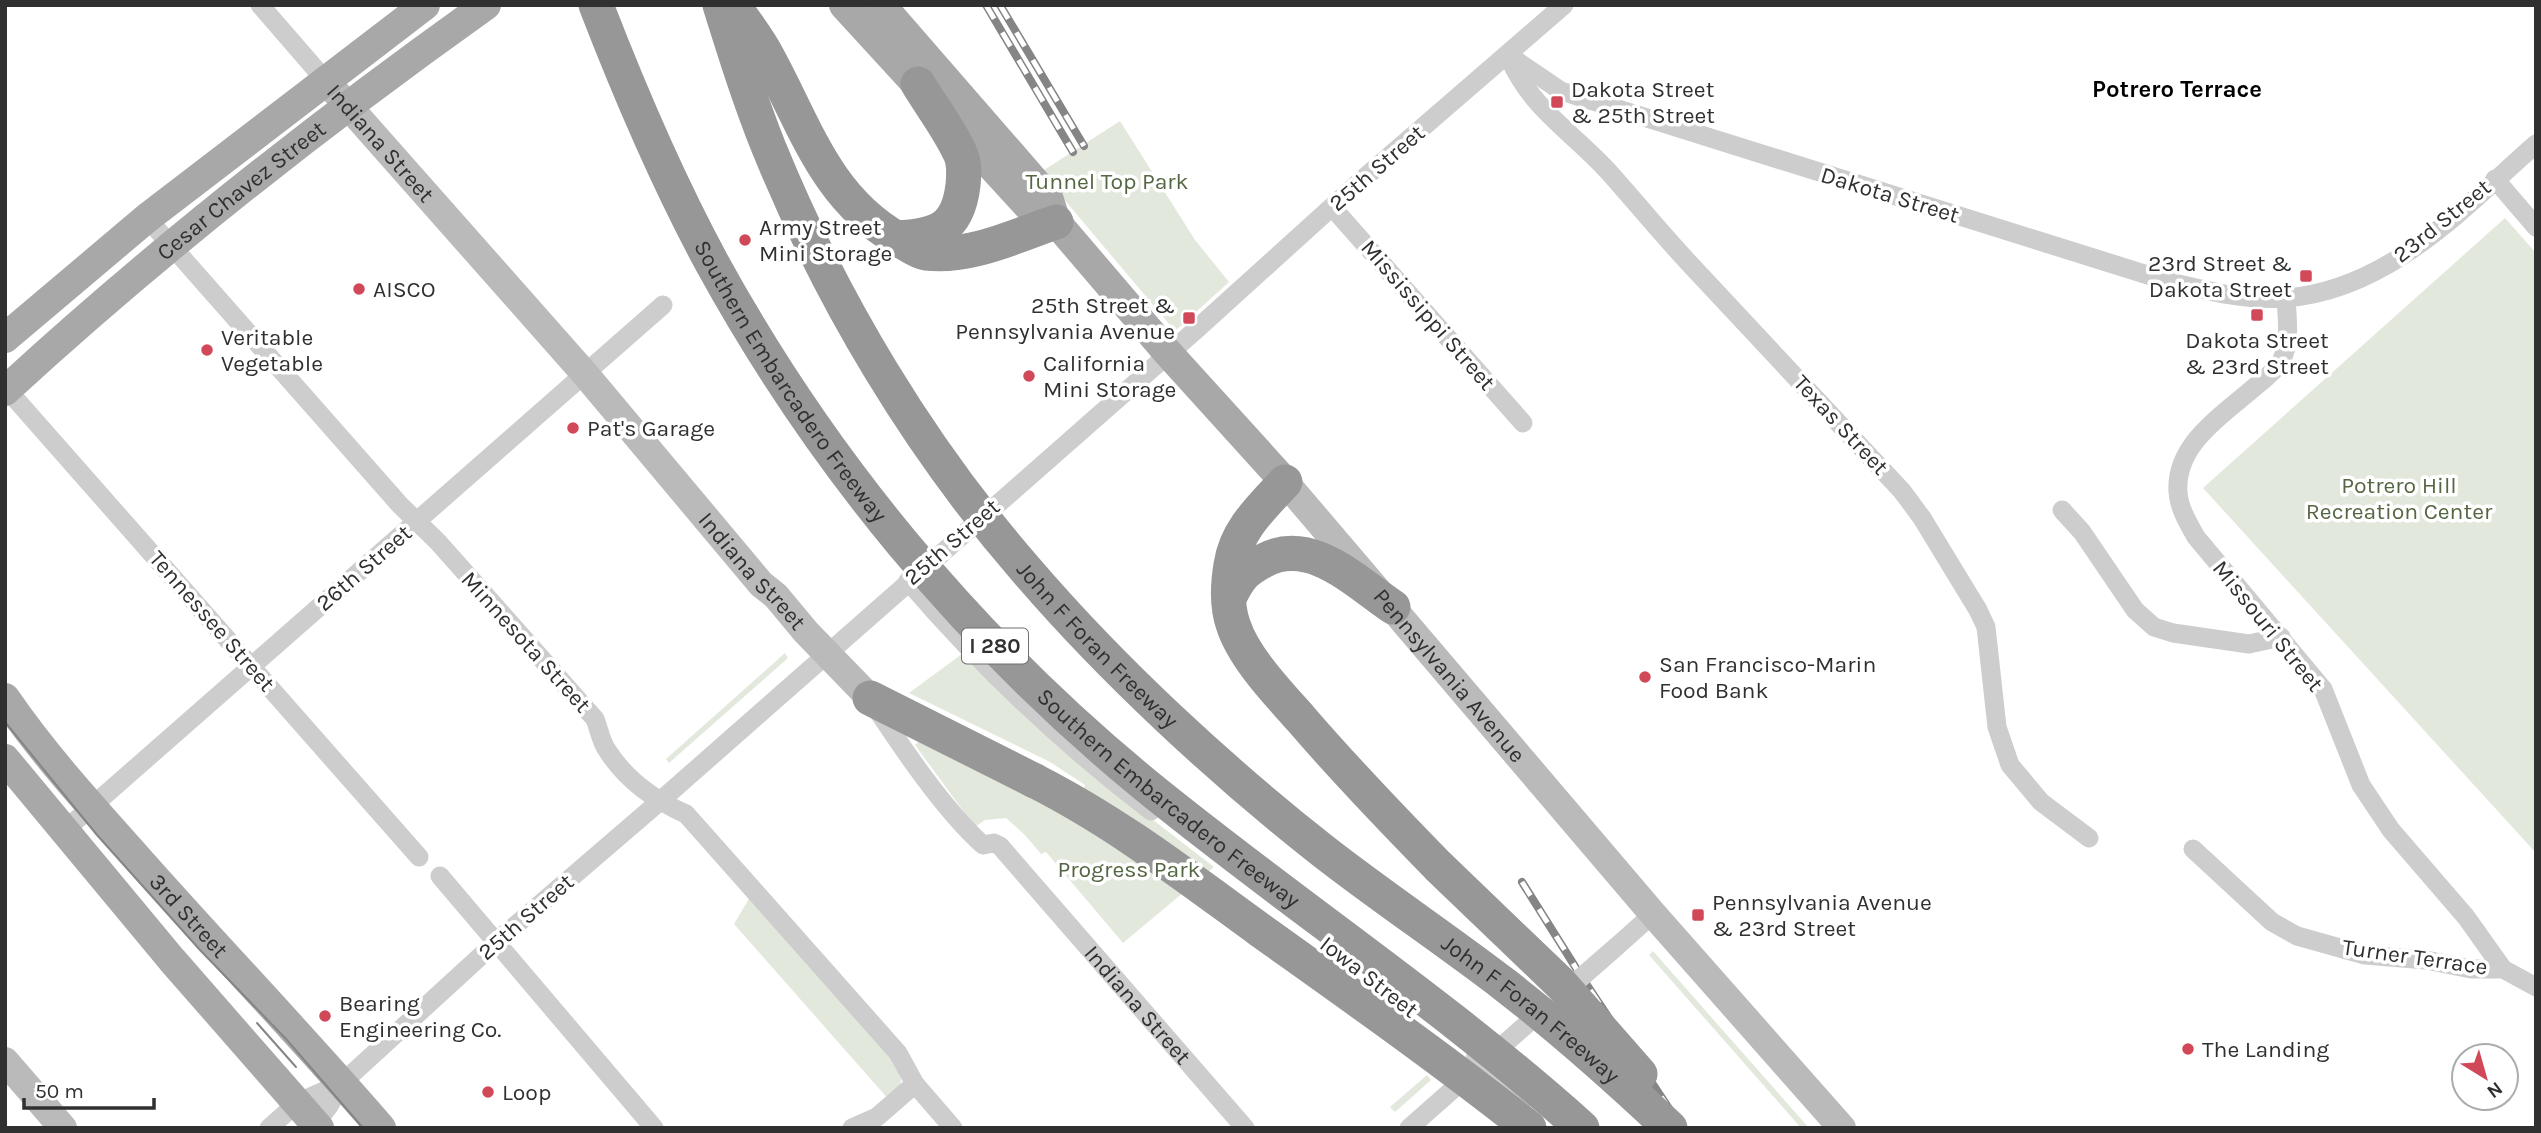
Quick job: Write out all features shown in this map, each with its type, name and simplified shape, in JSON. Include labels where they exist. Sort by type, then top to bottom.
[{"type":"highway","name":"Southern Embarcadero Freeway","points":[[596,5],[644,124],[677,195],[751,331],[835,458],[930,576],[977,628],[1083,732],[1143,783],[1450,1016],[1582,1128]]},
{"type":"highway","name":"John F Foran Freeway","points":[[720,5],[769,148],[834,285],[871,352],[925,438],[978,511],[1028,573],[1142,691],[1255,794],[1323,851],[1562,1031],[1670,1128]]},
{"type":"highway","points":[[733,5],[766,53],[827,173],[855,204],[890,234],[924,253],[955,252],[981,247],[1056,222]]},
{"type":"highway","points":[[890,234],[925,236],[940,230],[954,217],[961,202],[965,173],[962,155],[918,84]]},
{"type":"highway","points":[[1285,482],[1247,523],[1236,545],[1230,566],[1229,609],[1241,643],[1285,702],[1386,813],[1561,984],[1685,1128]]},
{"type":"highway","points":[[1230,596],[1240,577],[1252,567],[1285,553],[1302,553],[1333,566],[1394,607]]},
{"type":"highway","points":[[870,698],[1076,801],[1153,852],[1428,1050],[1529,1128]]},
{"type":"main road","name":"Cesar Chavez Street","points":[[5,338],[147,218],[425,5]]},
{"type":"main road","name":"Cesar Chavez Street","points":[[6,389],[171,245],[348,105],[486,5]]},
{"type":"main road","name":"Pennsylvania Avenue","points":[[844,5],[1032,210],[1056,222]]},
{"type":"main road","name":"Pennsylvania Avenue","points":[[881,5],[1048,197],[1056,222],[1168,354],[1394,607],[1653,914],[1842,1128]]},
{"type":"main road","name":"Indiana Street","points":[[325,80],[585,374],[761,584],[776,596],[870,698]]},
{"type":"main road","name":"3rd Street","points":[[5,698],[92,807],[209,939],[296,1030],[381,1128]]},
{"type":"main road","name":"3rd Street","points":[[5,758],[165,952],[311,1121]]},
{"type":"main road","points":[[5,1061],[63,1128]]},
{"type":"street","name":"Indiana Street","points":[[260,5],[325,80]]},
{"type":"street","name":"25th Street","points":[[269,1128],[311,1121],[342,1083],[496,942],[659,802],[1564,5]]},
{"type":"street","name":"Dakota Street","points":[[1508,55],[1561,92],[2157,278],[2230,295],[2286,298]]},
{"type":"street","name":"Texas Street","points":[[1508,55],[1522,85],[1547,115],[1606,170],[1695,270],[1902,491],[1922,518],[1986,627],[1997,727],[2010,765],[2041,802],[2089,838]]},
{"type":"street","name":"23rd Street","points":[[2286,298],[2321,292],[2365,277],[2401,258],[2435,233],[2536,144]]},
{"type":"street","points":[[2495,179],[2536,227]]},
{"type":"street","name":"Mississippi Street","points":[[1332,207],[1523,423]]},
{"type":"street","name":"Minnesota Street","points":[[147,218],[595,719],[606,749],[638,785],[659,802],[686,814],[898,1054],[915,1084],[953,1128]]},
{"type":"street","name":"Missouri Street","points":[[2286,298],[2287,342],[2281,361],[2271,373],[2205,429],[2187,452],[2179,478],[2178,493],[2184,515],[2196,537],[2323,689],[2361,785],[2391,830],[2466,918],[2503,969],[2536,988]]},
{"type":"street","name":"26th Street","points":[[65,830],[663,305]]},
{"type":"street","name":"Tennessee Street","points":[[6,389],[419,856]]},
{"type":"street","points":[[2062,510],[2082,532],[2135,610],[2154,627],[2173,633],[2249,644],[2281,638]]},
{"type":"street","name":"Iowa Street","points":[[908,581],[1029,709],[1105,776],[1482,1064],[1543,1128]]},
{"type":"street","name":"Indiana Street","points":[[870,698],[892,732],[966,830],[983,845],[994,843],[1000,846],[1245,1128]]},
{"type":"street","name":"Turner Terrace","points":[[2193,849],[2272,922],[2297,936],[2365,955],[2426,960],[2471,969],[2503,969]]},
{"type":"street","points":[[440,876],[654,1128]]},
{"type":"street","points":[[1409,1128],[1653,914]]},
{"type":"street","name":"25th Street","points":[[311,1121],[342,1083]]},
{"type":"street","points":[[852,1128],[877,1117],[915,1084]]},
{"type":"green space","name":"Tunnel Top Park","points":[[1120,121],[1195,240],[1229,282],[1175,331],[1041,172]]},
{"type":"green space","name":"Potrero Hill Recreation Center","points":[[2505,218],[2536,253],[2536,853],[2203,488]]},
{"type":"green space","name":"Progress Park","points":[[970,648],[1104,782],[1214,867],[1123,943],[1046,852],[1041,854],[1006,818],[985,820],[975,827],[915,745],[919,741],[1076,815],[1085,785],[1050,762],[909,693]]},
{"type":"green space","points":[[785,653],[788,658],[669,763],[666,759]]},
{"type":"green space","points":[[750,897],[896,1059],[902,1074],[899,1093],[890,1101],[734,924]]},
{"type":"green space","points":[[1653,951],[1809,1128],[1801,1128],[1649,955]]},
{"type":"green space","points":[[1427,1075],[1431,1080],[1395,1112],[1390,1107]]},
{"type":"tram line","points":[[5,722],[97,835],[200,950],[286,1039],[363,1128]]},
{"type":"tram line","points":[[257,1023],[296,1067]]},
{"type":"railway","points":[[986,5],[1073,152]]},
{"type":"railway","points":[[1000,5],[1084,146]]},
{"type":"railway","points":[[1522,882],[1682,1128]]},
{"type":"place","name":"Dakota Street & 25th Street","points":[[1557,102]]},
{"type":"place","name":"Army Street Mini Storage","points":[[745,240]]},
{"type":"place","name":"23rd Street & Dakota Street","points":[[2306,276]]},
{"type":"place","name":"AISCO","points":[[359,289]]},
{"type":"place","name":"Dakota Street & 23rd Street","points":[[2257,315]]},
{"type":"place","name":"25th Street & Pennsylvania Avenue","points":[[1189,318]]},
{"type":"place","name":"Veritable Vegetable","points":[[207,350]]},
{"type":"place","name":"California Mini Storage","points":[[1029,376]]},
{"type":"place","name":"Pat's Garage","points":[[573,428]]},
{"type":"place","name":"San Francisco-Marin Food Bank","points":[[1645,677]]},
{"type":"place","name":"Pennsylvania Avenue & 23rd Street","points":[[1698,915]]},
{"type":"place","name":"Bearing Engineering Co.","points":[[325,1016]]},
{"type":"place","name":"The Landing","points":[[2188,1049]]},
{"type":"place","name":"Loop","points":[[488,1092]]},
{"type":"district","name":"Potrero Terrace","points":[[2177,89]]}]
